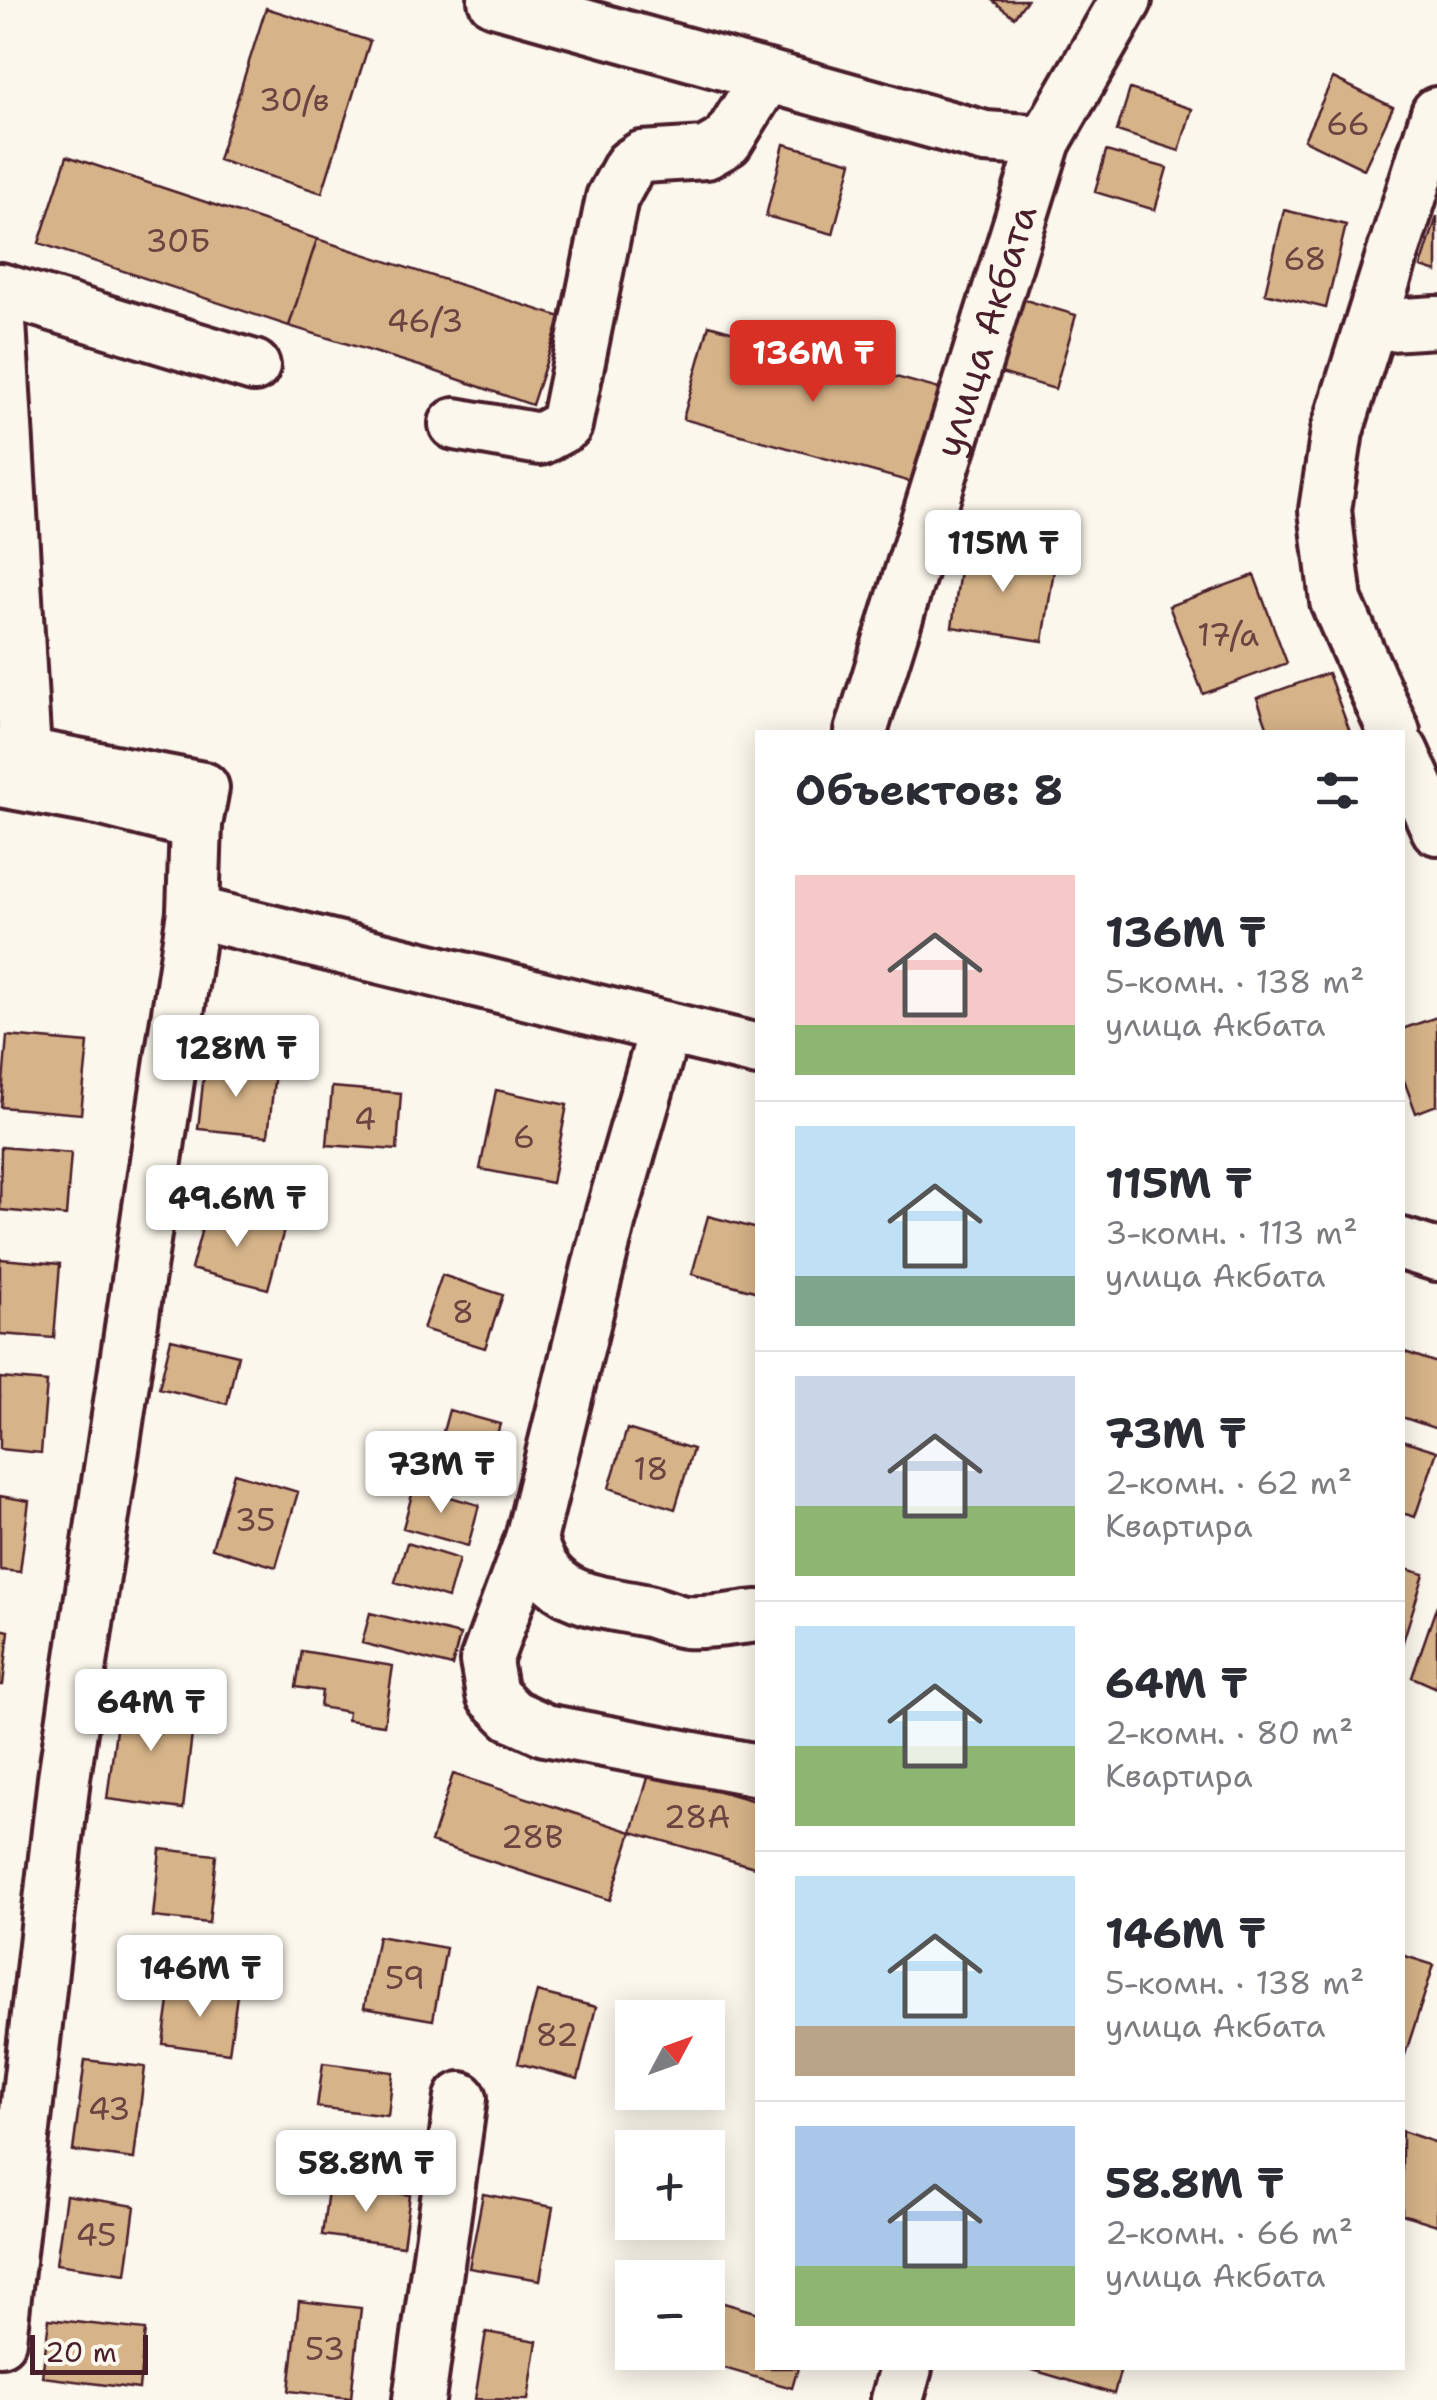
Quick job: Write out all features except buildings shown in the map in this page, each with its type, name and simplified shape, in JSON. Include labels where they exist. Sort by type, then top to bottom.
[{"type":"street","points":[[494,0],[984,137],[1046,140]]},
{"type":"street","name":"улица Акбата","points":[[862,730],[1046,140],[1126,0]]},
{"type":"street","points":[[455,424],[540,439],[566,426],[612,198],[630,165],[642,157],[706,152],[727,141],[766,76]]},
{"type":"street","points":[[1393,730],[1336,600],[1325,510],[1337,430],[1437,113]]},
{"type":"street","points":[[0,289],[254,366]]},
{"type":"street","points":[[0,322],[25,754],[203,788],[196,824],[193,912],[64,1778],[0,2340]]},
{"type":"street","points":[[1372,326],[1437,322]]},
{"type":"street","points":[[1405,758],[1437,829]]},
{"type":"street","points":[[0,782],[102,800],[196,824]]},
{"type":"street","points":[[193,912],[755,1049]]},
{"type":"street","points":[[664,1028],[610,1219],[531,1539],[486,1661],[492,1694],[512,1715],[544,1730],[755,1769]]},
{"type":"street","points":[[1405,1245],[1437,1255]]},
{"type":"street","points":[[531,1539],[536,1562],[554,1582],[590,1600],[686,1622],[755,1616]]},
{"type":"street","points":[[419,2400],[460,2098]]},
{"type":"street","points":[[896,2400],[905,2370]]}]
